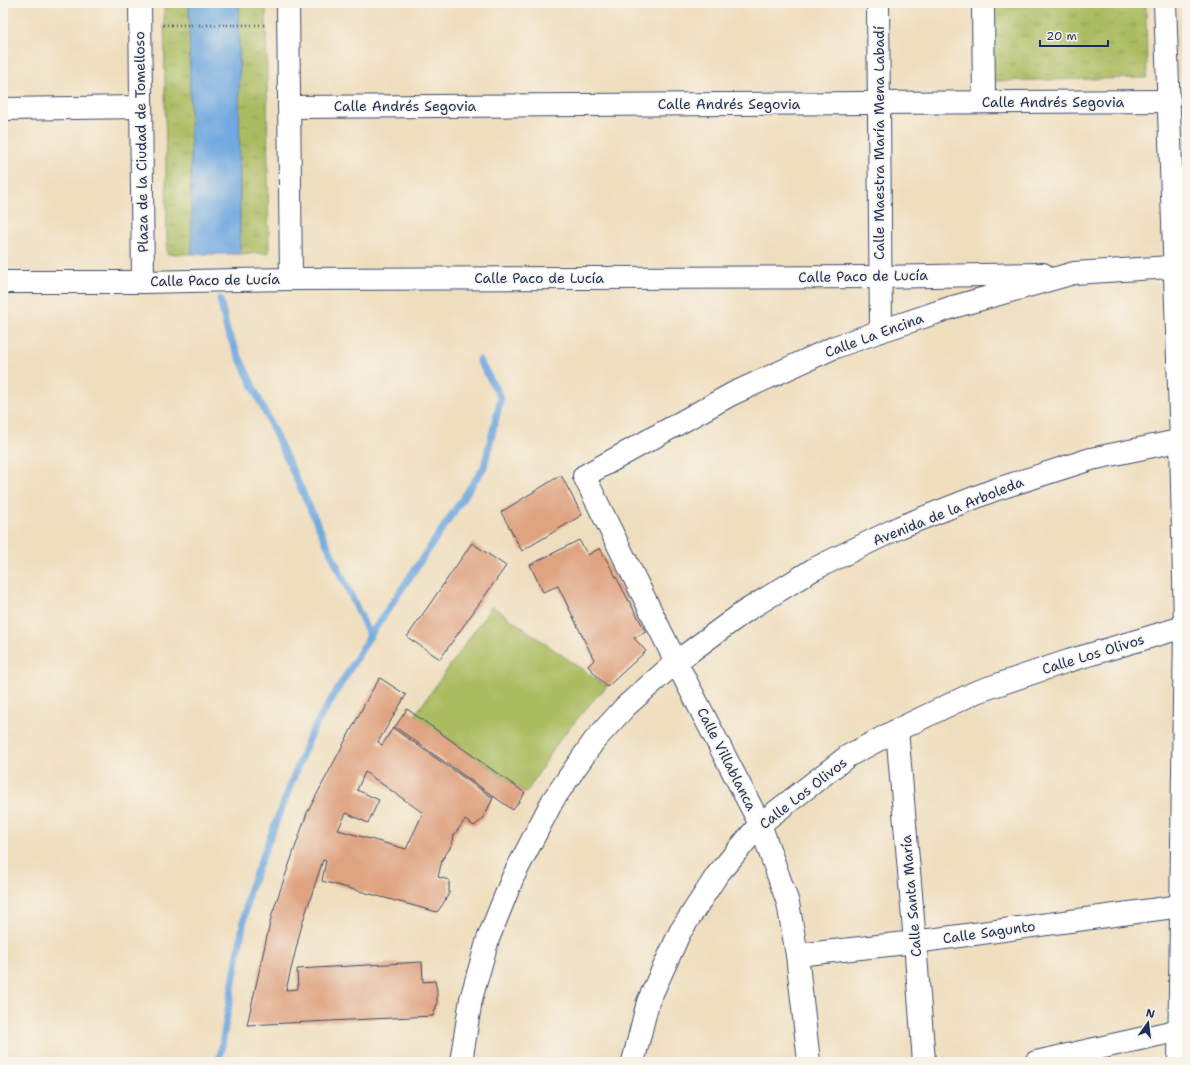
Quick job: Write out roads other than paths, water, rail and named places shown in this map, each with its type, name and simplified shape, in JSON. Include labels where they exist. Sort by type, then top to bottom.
[{"type":"street","name":"Plaza de la Ciudad de Tomelloso","points":[[140,3],[143,282]]},
{"type":"street","points":[[288,3],[291,279]]},
{"type":"street","name":"Calle Maestra María Mena Labadí","points":[[878,3],[881,331]]},
{"type":"street","points":[[983,3],[984,102]]},
{"type":"street","points":[[1165,3],[1169,100],[1181,266],[1184,440],[1186,626],[1185,810],[1181,906],[1182,1022],[1179,1062]]},
{"type":"street","name":"Calle Andrés Segovia","points":[[289,107],[1169,100]]},
{"type":"street","points":[[3,109],[141,107]]},
{"type":"street","name":"Calle La Encina","points":[[584,476],[732,394],[835,347],[953,307],[1074,273],[1181,266]]},
{"type":"street","name":"Calle Paco de Lucía","points":[[3,282],[143,282],[291,279],[880,277],[1074,273]]},
{"type":"street","name":"Avenida de la Arboleda","points":[[461,1062],[470,999],[488,939],[513,877],[553,800],[594,741],[626,706],[676,662],[744,612],[814,569],[900,527],[994,490],[1084,462],[1184,440]]},
{"type":"street","name":"Calle Villablanca","points":[[584,476],[676,662],[760,824],[788,903],[797,955],[809,1062]]},
{"type":"street","name":"Calle Los Olivos","points":[[633,1062],[648,1002],[680,932],[717,875],[760,824],[848,756],[897,730],[976,692],[1068,661],[1186,626]]},
{"type":"street","name":"Calle Santa María","points":[[897,730],[924,1062]]},
{"type":"street","name":"Calle Sagunto","points":[[797,955],[915,942],[1181,906]]},
{"type":"street","points":[[1036,1062],[1182,1022]]},
{"type":"water","points":[[189,3],[239,3],[240,254],[192,254]]},
{"type":"waterway","points":[[219,1062],[249,891],[311,733],[370,636],[227,331],[220,299]]},
{"type":"waterway","points":[[370,636],[484,467],[501,398],[479,360]]}]
